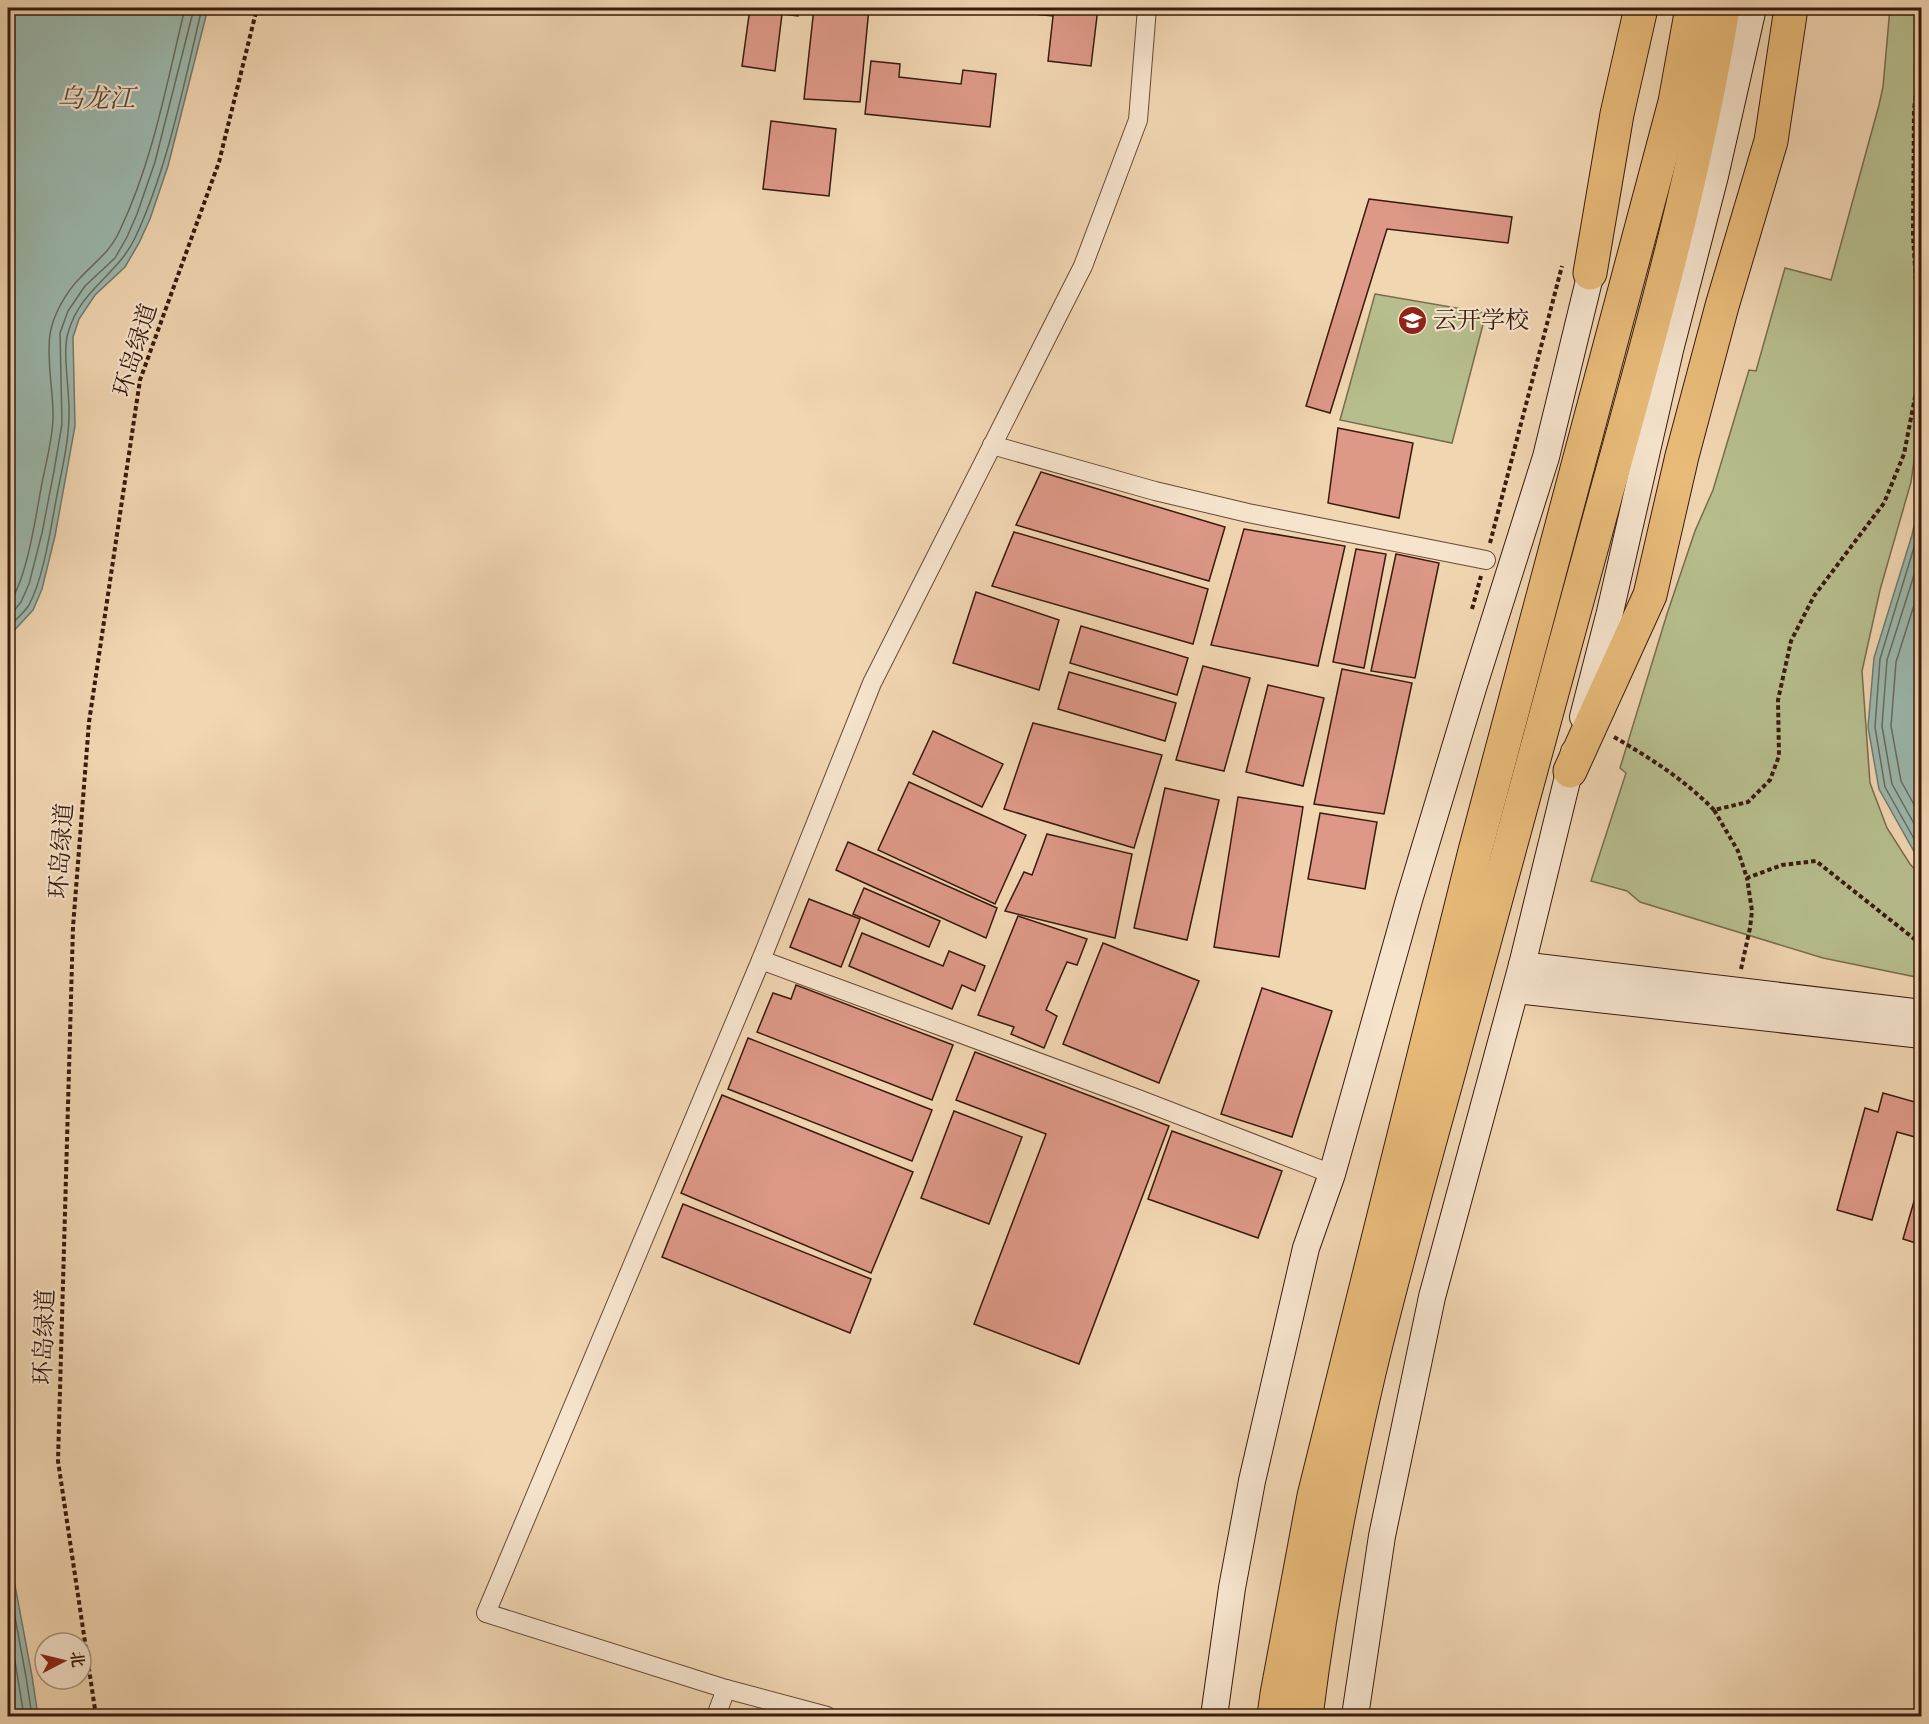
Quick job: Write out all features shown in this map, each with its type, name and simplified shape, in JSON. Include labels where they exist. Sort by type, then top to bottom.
[{"type":"highway","points":[[1576,269],[1617,114],[1641,8]]},
{"type":"highway","points":[[1274,1716],[1314,1496],[1474,851],[1675,102],[1692,8]]},
{"type":"highway","points":[[1306,1716],[1314,1649],[1330,1559],[1368,1376],[1494,902],[1630,408],[1701,127],[1723,8]]},
{"type":"highway","points":[[1570,771],[1650,595],[1682,456],[1722,306],[1771,141],[1791,8]]},
{"type":"main road","points":[[1214,1716],[1232,1588],[1252,1480],[1306,1248],[1332,1174],[1409,900],[1546,457],[1576,269],[1636,100],[1655,8]]},
{"type":"main road","points":[[1354,1716],[1382,1536],[1425,1328],[1446,1240],[1516,990],[1610,612],[1670,350],[1715,176],[1753,8]]},
{"type":"main road","points":[[1522,965],[1922,1013]]},
{"type":"main road","points":[[1516,990],[1922,1035]]},
{"type":"street","points":[[827,1716],[726,1689],[486,1613],[761,960],[872,683],[1083,266],[1138,120],[1148,8]]},
{"type":"street","points":[[992,445],[1155,491],[1236,511],[1486,560]]},
{"type":"street","points":[[761,960],[1138,1099],[1332,1174]]},
{"type":"street","points":[[716,1716],[726,1689]]},
{"type":"path","name":"环岛绿道","points":[[96,1716],[58,1461],[73,927],[89,722],[140,380],[219,162],[257,8]]},
{"type":"path","points":[[1714,810],[1748,802],[1770,780],[1779,756],[1778,700],[1791,641],[1814,596],[1884,503],[1904,454],[1917,387],[1919,329],[1912,236],[1914,110],[1922,44]]},
{"type":"path","points":[[1470,616],[1576,269]]},
{"type":"path","points":[[1613,736],[1689,786],[1714,810],[1738,851],[1747,878],[1752,910],[1736,992]]},
{"type":"path","points":[[1747,878],[1782,865],[1816,861],[1922,945]]},
{"type":"green space","points":[[1890,8],[1921,8],[1921,412],[1911,482],[1880,590],[1862,671],[1870,783],[1887,828],[1910,864],[1921,876],[1921,978],[1823,958],[1640,902],[1627,891],[1591,881],[1626,773],[1620,768],[1667,614],[1695,531],[1713,490],[1749,370],[1756,371],[1785,268],[1831,280],[1883,87]]},
{"type":"green space","points":[[1375,294],[1486,313],[1452,443],[1340,420]]},
{"type":"water","name":"乌龙江","points":[[8,8],[208,8],[168,166],[150,219],[125,267],[95,295],[79,319],[73,337],[75,426],[55,536],[42,589],[33,610],[8,637]]},
{"type":"water","points":[[1921,494],[1922,864],[1879,789],[1868,727],[1874,658],[1912,535]]},
{"type":"water","points":[[8,980],[10,1148],[8,1179]]},
{"type":"water","points":[[8,1548],[38,1716],[8,1716]]},
{"type":"building","points":[[750,8],[799,8],[798,16],[782,14],[775,71],[742,66]]},
{"type":"building","points":[[814,8],[869,8],[860,102],[804,99]]},
{"type":"building","points":[[993,8],[1054,8],[1053,16],[993,10]]},
{"type":"building","points":[[1054,8],[1098,8],[1091,66],[1048,61]]},
{"type":"building","points":[[871,61],[900,64],[899,77],[961,84],[963,70],[996,74],[990,127],[865,114]]},
{"type":"building","points":[[771,121],[836,129],[829,196],[763,189]]},
{"type":"building","points":[[1369,199],[1512,217],[1508,243],[1387,229],[1330,413],[1306,406]]},
{"type":"building","points":[[1338,428],[1413,443],[1399,518],[1328,503]]},
{"type":"building","points":[[1041,472],[1225,527],[1209,581],[1016,525]]},
{"type":"building","points":[[1244,529],[1345,546],[1318,666],[1211,645]]},
{"type":"building","points":[[1014,532],[1208,589],[1193,644],[992,586]]},
{"type":"building","points":[[1356,549],[1386,554],[1364,668],[1333,662]]},
{"type":"building","points":[[1396,554],[1439,563],[1415,678],[1371,671]]},
{"type":"building","points":[[976,592],[1059,620],[1039,690],[953,663]]},
{"type":"building","points":[[1081,626],[1188,658],[1177,695],[1070,663]]},
{"type":"building","points":[[1203,666],[1250,678],[1224,771],[1176,760]]},
{"type":"building","points":[[1342,669],[1412,683],[1384,814],[1314,804]]},
{"type":"building","points":[[1069,672],[1176,703],[1165,741],[1058,709]]},
{"type":"building","points":[[1268,685],[1324,698],[1303,786],[1246,772]]},
{"type":"building","points":[[1033,723],[1162,755],[1134,848],[1004,809]]},
{"type":"building","points":[[933,731],[1003,764],[982,807],[913,774]]},
{"type":"building","points":[[909,782],[1026,835],[995,904],[878,850]]},
{"type":"building","points":[[1165,788],[1219,800],[1187,940],[1134,928]]},
{"type":"building","points":[[1238,797],[1303,807],[1279,957],[1214,947]]},
{"type":"building","points":[[1320,813],[1377,822],[1365,889],[1308,879]]},
{"type":"building","points":[[1047,834],[1132,854],[1115,938],[1005,911],[1024,872],[1032,875]]},
{"type":"building","points":[[848,842],[997,908],[986,938],[836,870]]},
{"type":"building","points":[[864,888],[940,921],[929,947],[853,914]]},
{"type":"building","points":[[809,899],[860,919],[841,967],[790,947]]},
{"type":"building","points":[[1018,916],[1087,939],[1077,965],[1067,962],[1046,1010],[1057,1016],[1044,1048],[1011,1034],[1014,1027],[978,1015]]},
{"type":"building","points":[[862,933],[943,966],[949,951],[985,966],[975,991],[962,985],[952,1009],[849,966]]},
{"type":"building","points":[[1103,943],[1199,981],[1159,1083],[1063,1044]]},
{"type":"building","points":[[796,985],[953,1045],[932,1100],[757,1032],[773,993],[791,999]]},
{"type":"building","points":[[1262,988],[1332,1011],[1292,1137],[1221,1114]]},
{"type":"building","points":[[748,1038],[932,1110],[912,1161],[728,1089]]},
{"type":"building","points":[[975,1052],[1169,1126],[1079,1364],[974,1324],[1046,1134],[956,1100]]},
{"type":"building","points":[[1883,1093],[1922,1104],[1922,1139],[1897,1132],[1872,1220],[1837,1210],[1865,1108],[1878,1112]]},
{"type":"building","points":[[722,1095],[913,1172],[871,1273],[681,1193]]},
{"type":"building","points":[[954,1111],[1022,1137],[989,1224],[921,1198]]},
{"type":"building","points":[[1172,1131],[1282,1171],[1258,1238],[1148,1199]]},
{"type":"building","points":[[1922,1174],[1922,1245],[1903,1239]]},
{"type":"building","points":[[683,1204],[871,1279],[850,1333],[662,1257]]},
{"type":"place","name":"云开学校","points":[[1412,320]]}]
